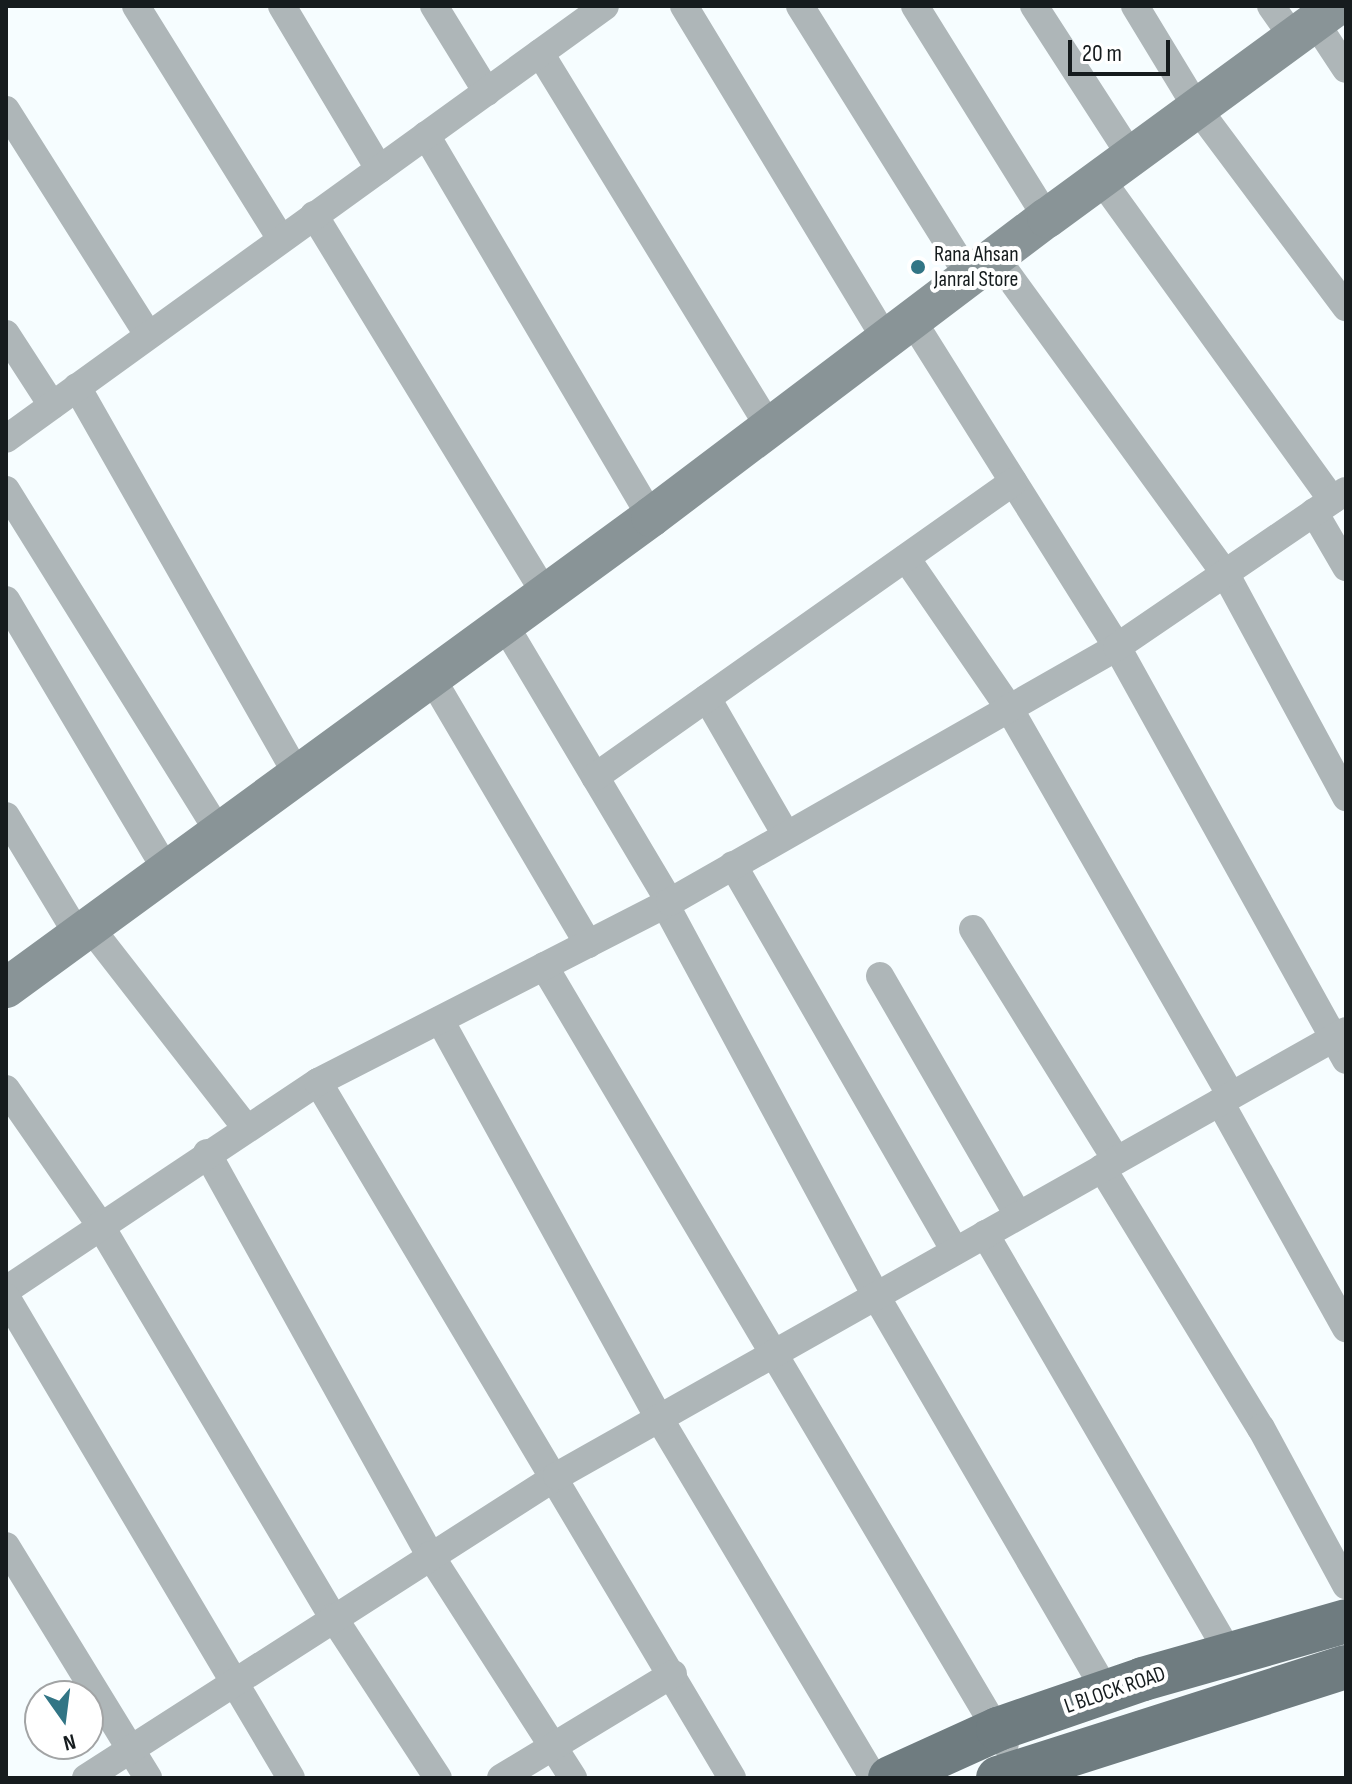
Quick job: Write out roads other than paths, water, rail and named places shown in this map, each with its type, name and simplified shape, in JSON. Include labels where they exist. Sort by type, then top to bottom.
[{"type":"main road","name":"L BLOCK ROAD","points":[[890,1778],[998,1729],[1229,1654],[1346,1621]]},
{"type":"main road","name":"L BLOCK ROAD","points":[[1011,1775],[1346,1667]]},
{"type":"street","points":[[136,6],[281,239]]},
{"type":"street","points":[[282,6],[379,169]]},
{"type":"street","points":[[434,6],[487,92]]},
{"type":"street","points":[[86,1778],[236,1678],[557,1476],[1225,1099],[1342,1043],[1117,647],[1013,482],[899,330],[684,6]]},
{"type":"street","points":[[800,6],[982,267],[1225,573],[1346,797]]},
{"type":"street","points":[[915,6],[1047,218]]},
{"type":"street","points":[[1034,6],[1115,167],[1331,501],[1346,567]]},
{"type":"street","points":[[1135,6],[1197,108],[1346,307]]},
{"type":"street","points":[[6,439],[487,92],[593,10]]},
{"type":"street","points":[[6,988],[651,517],[1197,108],[1304,18],[1346,69]]},
{"type":"street","points":[[540,53],[770,428]]},
{"type":"street","points":[[6,110],[148,335]]},
{"type":"street","points":[[426,135],[651,517]]},
{"type":"street","points":[[314,215],[545,594]]},
{"type":"street","points":[[6,334],[52,405]]},
{"type":"street","points":[[77,387],[297,774]]},
{"type":"street","points":[[595,777],[1013,482]]},
{"type":"street","points":[[6,490],[218,831]]},
{"type":"street","points":[[6,1290],[207,1153],[318,1082],[668,903],[1117,647],[1331,501]]},
{"type":"street","points":[[906,558],[1009,708],[1225,1099],[1346,1328]]},
{"type":"street","points":[[6,600],[166,869]]},
{"type":"street","points":[[504,624],[668,903],[876,1296],[1108,1694]]},
{"type":"street","points":[[431,677],[588,944]]},
{"type":"street","points":[[707,698],[786,835]]},
{"type":"street","points":[[6,816],[84,930],[246,1128]]},
{"type":"street","points":[[733,865],[955,1251]]},
{"type":"street","points":[[973,929],[1261,1428],[1346,1585]]},
{"type":"street","points":[[544,966],[772,1354],[998,1729],[1011,1775]]},
{"type":"street","points":[[880,976],[1018,1215]]},
{"type":"street","points":[[440,1020],[659,1418],[874,1778]]},
{"type":"street","points":[[318,1082],[557,1476],[732,1778]]},
{"type":"street","points":[[6,1089],[100,1225],[333,1617],[438,1778]]},
{"type":"street","points":[[207,1153],[430,1555],[573,1778]]},
{"type":"street","points":[[985,1234],[1229,1654]]},
{"type":"street","points":[[6,1297],[236,1678],[291,1778]]},
{"type":"street","points":[[6,1546],[148,1778]]},
{"type":"street","points":[[501,1778],[673,1674]]},
{"type":"place","name":"Rana Ahsan Janral Store","points":[[918,267]]}]
